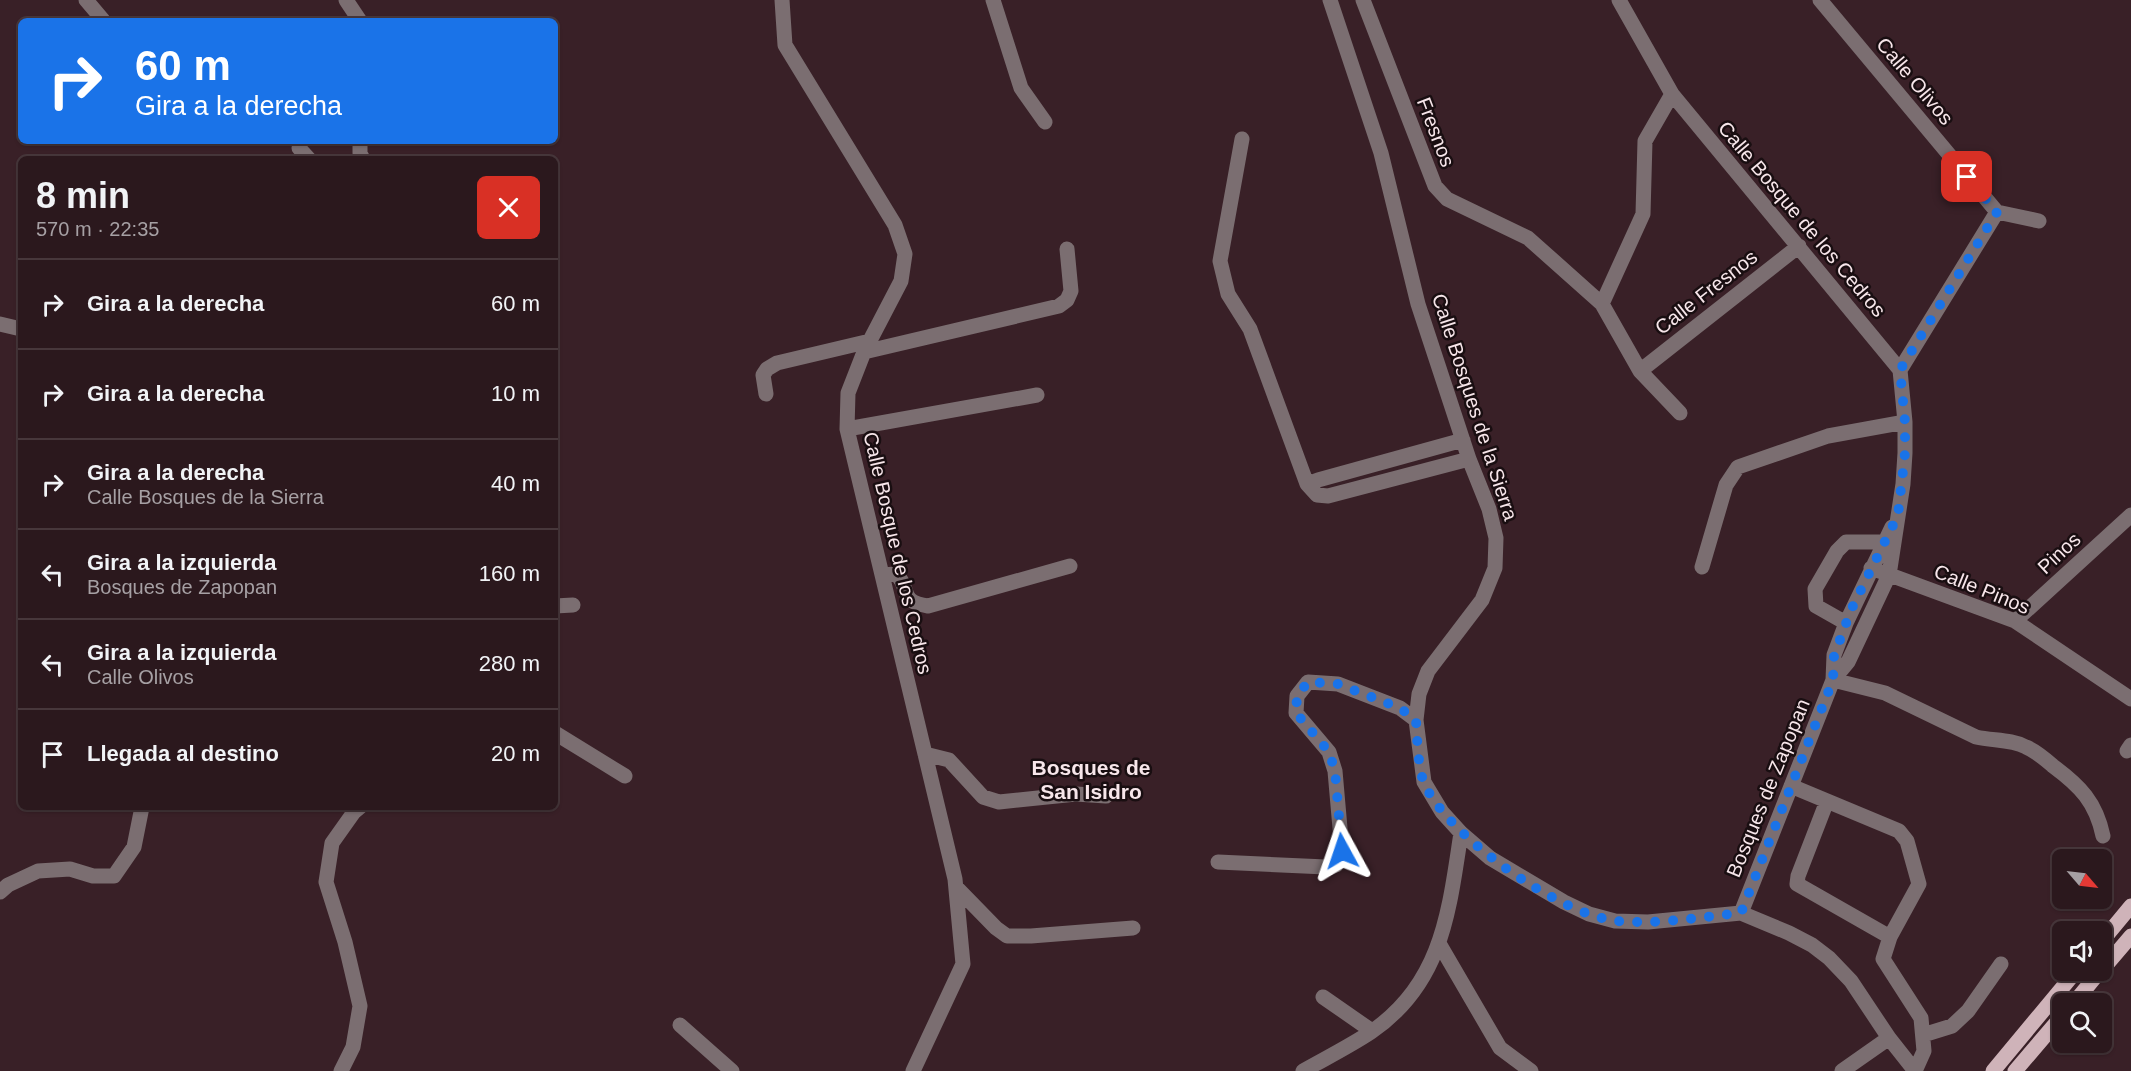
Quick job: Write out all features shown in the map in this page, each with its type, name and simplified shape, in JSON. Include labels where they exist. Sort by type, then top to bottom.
[{"type":"main road","points":[[2112,930],[2130,910]]},
{"type":"main road","points":[[2112,958],[2131,936]]},
{"type":"main road","points":[[1993,1071],[2068,981]]},
{"type":"main road","points":[[2082,993],[2092,981]]},
{"type":"main road","points":[[2015,1071],[2052,1028]]},
{"type":"street","points":[[86,0],[101,18]]},
{"type":"street","points":[[346,0],[358,18]]},
{"type":"street","name":"Calle Bosque de los Cedros","points":[[782,0],[785,45],[895,225],[905,254],[901,281],[867,346],[848,393],[847,429],[956,887],[963,964],[913,1071]]},
{"type":"street","points":[[993,0],[1021,88],[1045,122]]},
{"type":"street","name":"Calle Bosques de la Sierra","points":[[1330,0],[1381,153],[1418,304],[1469,459],[1490,509],[1496,538],[1495,568],[1482,600],[1428,671],[1419,694],[1416,720],[1424,782],[1442,812],[1490,858],[1564,902],[1589,914],[1615,921],[1648,922],[1741,913],[1812,945],[1829,958],[1851,981],[1889,1038],[1915,1071]]},
{"type":"street","name":"Fresnos","points":[[1363,0],[1435,186],[1447,199],[1528,238],[1602,304],[1640,371],[1680,413]]},
{"type":"street","name":"Calle Bosque de los Cedros","points":[[1620,0],[1672,94],[1900,370]]},
{"type":"street","name":"Calle Olivos","points":[[1820,0],[1997,212]]},
{"type":"street","points":[[1602,304],[1643,214],[1645,141],[1672,94]]},
{"type":"street","points":[[1242,139],[1220,261],[1228,294],[1250,329],[1307,484],[1317,495],[1328,496],[1469,459]]},
{"type":"street","points":[[1900,370],[1997,212],[2039,221]]},
{"type":"street","name":"Calle Fresnos","points":[[1640,371],[1799,246]]},
{"type":"street","points":[[766,394],[763,375],[767,369],[777,363],[1059,306],[1067,300],[1071,291],[1067,249]]},
{"type":"street","points":[[0,324],[18,328]]},
{"type":"street","name":"Bosques de Zapopan","points":[[1741,913],[1833,680],[1848,662],[1889,575],[1889,543],[1898,515],[1903,484],[1905,422],[1900,370]]},
{"type":"street","points":[[847,429],[1037,395]]},
{"type":"street","points":[[1701,567],[1726,485],[1738,467],[1828,436],[1905,422]]},
{"type":"street","points":[[1307,484],[1463,440]]},
{"type":"street","name":"Pinos","points":[[2015,621],[2131,515]]},
{"type":"street","points":[[1846,623],[1816,606],[1815,589],[1837,551],[1846,542],[1889,543]]},
{"type":"street","name":"Bosques de Zapopan","points":[[1833,680],[1834,656],[1846,623],[1871,568],[1889,543]]},
{"type":"street","points":[[882,575],[896,574],[900,578],[907,597],[916,604],[928,606],[1070,566]]},
{"type":"street","name":"Calle Pinos","points":[[1871,568],[2015,621],[2131,699]]},
{"type":"street","points":[[558,606],[573,605]]},
{"type":"street","points":[[1833,680],[1885,693],[1976,737],[1991,741],[2004,740],[2025,746],[2084,791],[2099,818],[2103,836]]},
{"type":"street","points":[[1218,862],[1326,867],[1336,865],[1342,851],[1335,771],[1329,752],[1296,713],[1297,696],[1308,682],[1338,684],[1400,708],[1416,720]]},
{"type":"street","points":[[558,735],[625,776]]},
{"type":"street","points":[[925,754],[949,759],[983,797],[999,802],[1076,794],[1106,796]]},
{"type":"street","points":[[1791,786],[1899,831],[1907,841],[1919,884],[1890,937],[1883,959],[1921,1018],[1924,1051],[1915,1071]]},
{"type":"street","points":[[1827,801],[1797,884],[1890,937]]},
{"type":"street","points":[[0,892],[8,885],[38,871],[70,869],[93,876],[114,876],[134,847],[141,810]]},
{"type":"street","points":[[341,1071],[353,1047],[360,1006],[345,942],[326,882],[332,843],[356,810]]},
{"type":"street","points":[[1303,1071],[1372,1031],[1393,1014],[1427,973],[1440,945],[1461,832]]},
{"type":"street","points":[[956,887],[996,928],[1008,936],[1133,928]]},
{"type":"street","points":[[1440,945],[1500,1048],[1531,1071]]},
{"type":"street","points":[[1923,1035],[1952,1026],[1968,1011],[2001,964]]},
{"type":"street","points":[[1323,997],[1372,1031]]},
{"type":"street","points":[[680,1025],[732,1071]]},
{"type":"street","points":[[1842,1071],[1889,1038]]},
{"type":"district","name":"Bosques de San Isidro","points":[[1091,779]]},
{"type":"route","points":[[1342,851],[1335,771],[1329,752],[1296,713],[1297,696],[1308,682],[1338,684],[1400,708],[1416,720],[1424,782],[1442,812],[1490,858],[1564,902],[1589,914],[1615,921],[1648,922],[1741,913],[1833,680],[1834,656],[1851,610],[1898,515],[1905,453],[1905,422],[1900,370],[1997,212],[1967,177]]}]
